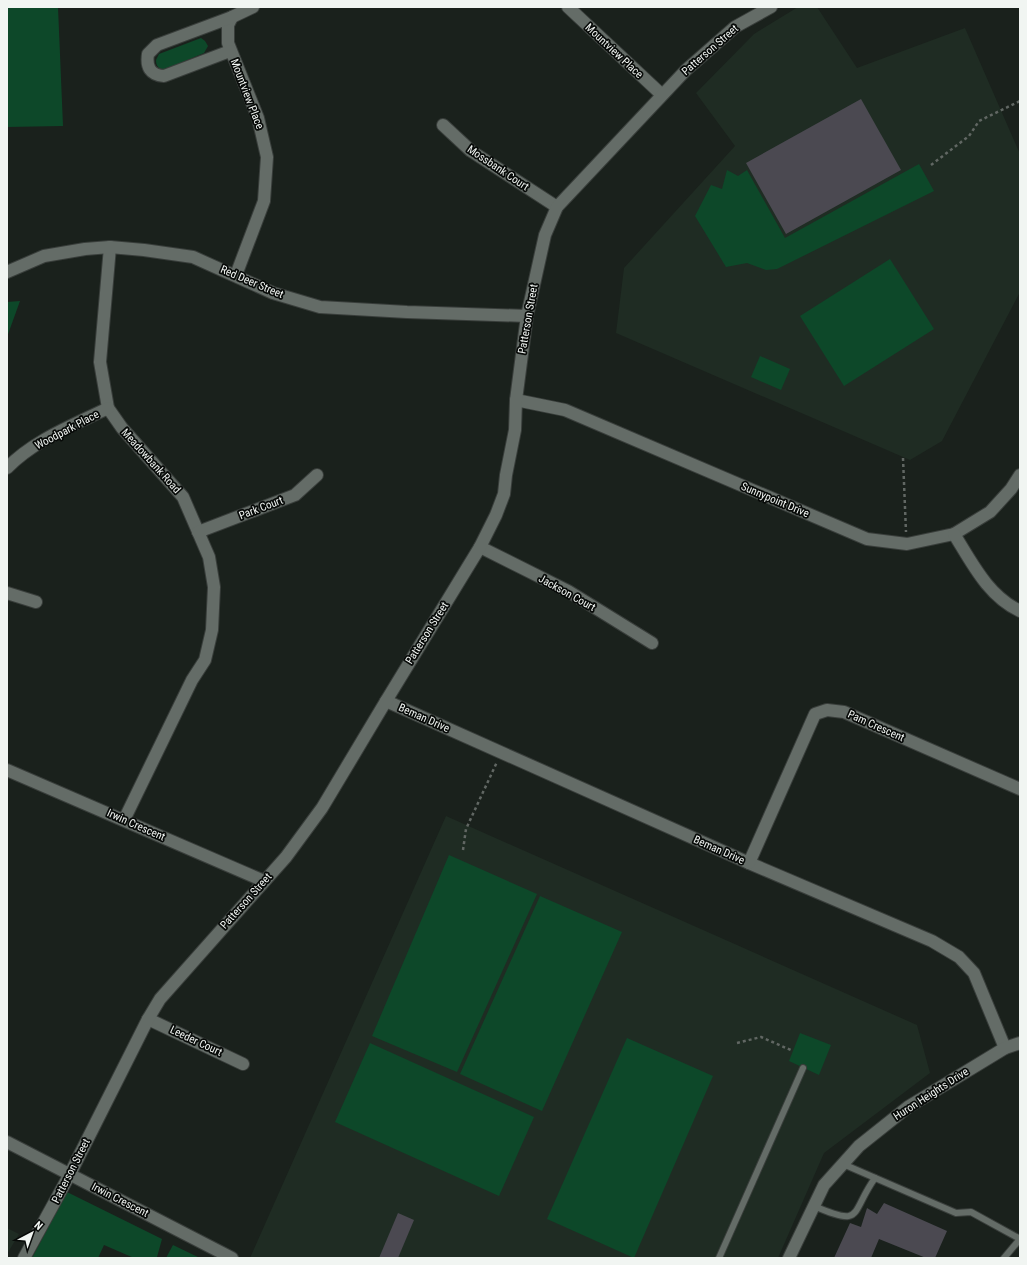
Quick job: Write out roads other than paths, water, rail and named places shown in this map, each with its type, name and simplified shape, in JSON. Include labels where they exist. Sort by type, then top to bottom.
[{"type":"street","name":"Mountview Place","points":[[230,51],[173,75],[157,76],[151,72],[147,66],[148,54],[157,45],[232,17],[253,7]]},
{"type":"street","name":"Mountview Place","points":[[568,7],[661,94]]},
{"type":"street","name":"Patterson Street","points":[[24,1258],[70,1174],[148,1019],[160,999],[286,857],[322,808],[480,547],[504,494],[506,475],[515,430],[516,400],[527,316],[545,235],[557,207],[661,94],[686,70],[735,27],[770,7]]},
{"type":"street","name":"Mountview Place","points":[[232,17],[228,25],[227,35],[230,51],[258,118],[267,157],[264,201],[236,275]]},
{"type":"street","name":"Mossbank Court","points":[[442,126],[471,151],[557,207]]},
{"type":"street","name":"Red Deer Street","points":[[7,272],[44,256],[85,249],[110,248],[144,250],[193,257],[236,275],[273,293],[320,307],[407,312],[527,316]]},
{"type":"street","name":"Meadowbank Road","points":[[110,248],[100,362],[108,408],[122,428],[183,497],[209,557],[214,587],[212,630],[205,660],[192,680],[124,820]]},
{"type":"street","name":"Sunnypoint Drive","points":[[516,400],[564,410],[867,539],[907,544],[954,534],[990,512],[1011,489],[1020,475]]},
{"type":"street","name":"Woodpark Place","points":[[7,468],[14,461],[52,436],[108,408]]},
{"type":"street","name":"Park Court","points":[[198,532],[294,495],[317,475]]},
{"type":"street","points":[[954,534],[978,574],[1003,602],[1020,610]]},
{"type":"street","name":"Jackson Court","points":[[480,547],[568,591],[652,643]]},
{"type":"street","points":[[7,593],[36,602]]},
{"type":"street","name":"Beman Drive","points":[[386,700],[748,863],[932,941],[959,957],[974,973],[1005,1048]]},
{"type":"street","name":"Pam Crescent","points":[[748,863],[815,714],[827,710],[844,712],[1020,789]]},
{"type":"street","name":"Irwin Crescent","points":[[7,770],[264,881]]},
{"type":"street","name":"Leeder Court","points":[[148,1019],[243,1064]]},
{"type":"street","name":"Huron Heights Drive","points":[[789,1258],[809,1214],[824,1186],[859,1146],[908,1107],[1005,1048],[1020,1043]]},
{"type":"street","name":"Irwin Crescent","points":[[7,1142],[232,1258]]},
{"type":"lane","points":[[719,1258],[803,1068]]},
{"type":"lane","points":[[844,1164],[956,1213],[971,1212],[1020,1239],[1004,1258]]},
{"type":"lane","points":[[814,1206],[836,1215],[847,1217],[856,1213],[866,1190],[875,1178]]}]
